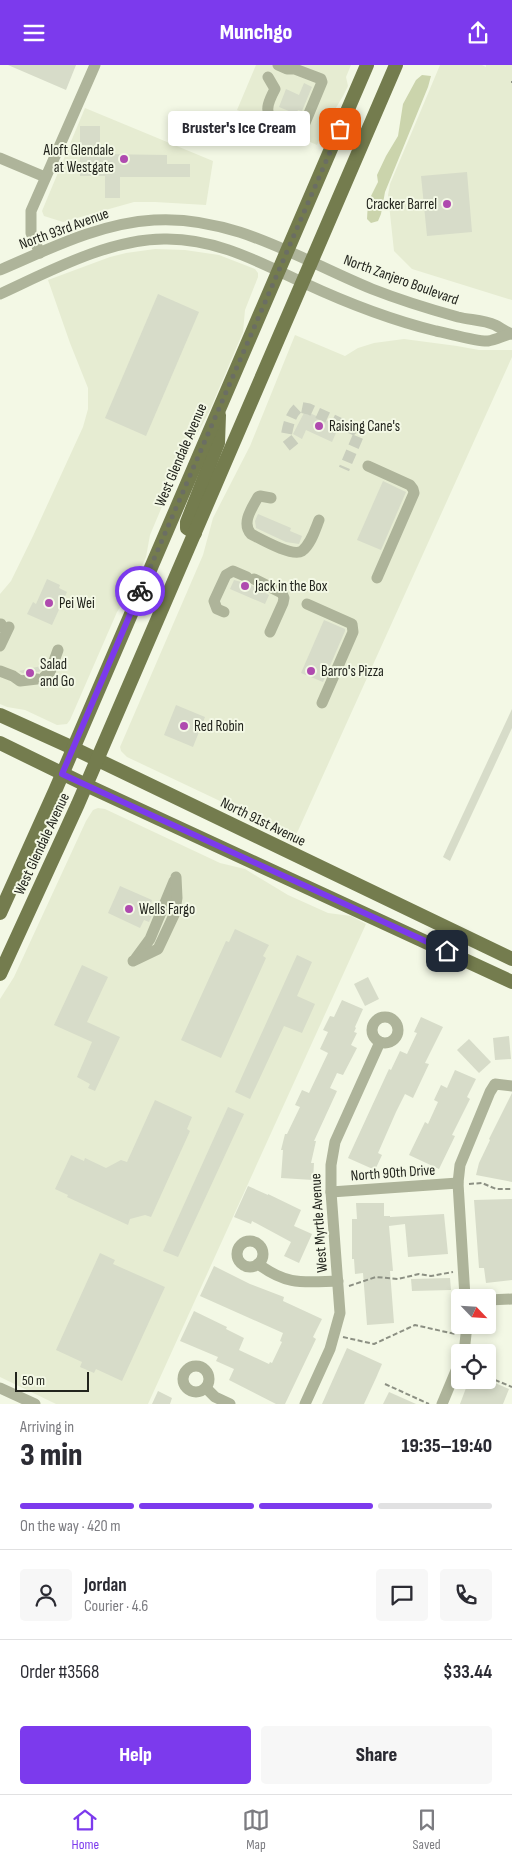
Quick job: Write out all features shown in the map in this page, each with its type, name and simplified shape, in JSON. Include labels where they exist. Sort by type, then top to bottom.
[{"type":"main road","name":"West Glendale Avenue","points":[[0,913],[62,774],[368,65]]},
{"type":"main road","name":"West Glendale Avenue","points":[[0,974],[97,760],[396,65]]},
{"type":"main road","points":[[195,533],[187,528],[187,521],[218,443],[219,409]]},
{"type":"main road","name":"North 91st Avenue","points":[[0,715],[73,748],[512,959]]},
{"type":"main road","points":[[0,743],[62,774],[512,982]]},
{"type":"main road","points":[[345,904],[355,884]]},
{"type":"street","points":[[40,253],[31,233],[30,218],[33,205],[95,65]]},
{"type":"street","points":[[268,77],[275,89],[267,105],[268,115],[295,128],[301,126],[322,82],[321,79],[278,65]]},
{"type":"street","points":[[0,158],[45,177]]},
{"type":"street","name":"North 93rd Avenue","points":[[0,270],[106,228],[138,221],[172,219],[235,229],[311,263]]},
{"type":"street","points":[[0,294],[101,250],[141,241],[162,239],[191,241],[227,248],[280,270],[303,282]]},
{"type":"street","name":"North Zanjero Boulevard","points":[[311,263],[404,301],[464,319],[494,325],[511,334]]},
{"type":"street","name":"North Zanjero Boulevard","points":[[303,282],[362,307],[426,329],[487,341],[511,334]]},
{"type":"street","points":[[368,466],[410,485],[414,493],[377,578]]},
{"type":"street","points":[[271,499],[260,495],[258,497],[246,525],[251,534],[288,551],[296,553],[302,550],[308,543],[319,520]]},
{"type":"street","points":[[224,612],[217,609],[214,601],[226,575],[233,571],[282,593],[283,603],[270,632]]},
{"type":"street","points":[[307,604],[352,625],[353,633],[322,703]]},
{"type":"street","points":[[0,646],[3,626]]},
{"type":"street","points":[[0,671],[20,681],[40,678],[50,672],[58,650]]},
{"type":"street","points":[[0,665],[9,670],[13,676]]},
{"type":"street","points":[[176,877],[177,893],[174,915],[158,949],[150,953],[133,961],[150,939],[176,877]]},
{"type":"street","name":"West Myrtle Avenue","points":[[305,1404],[330,1349],[340,1313],[330,1165],[335,1142],[380,1043]]},
{"type":"street","points":[[464,1289],[458,1187],[460,1165],[490,1092],[496,1084],[512,1086]]},
{"type":"street","name":"North 90th Drive","points":[[331,1192],[458,1187]]},
{"type":"street","points":[[258,1264],[273,1275],[286,1280],[338,1285]]},
{"type":"street","points":[[496,1300],[512,1299]]},
{"type":"street","points":[[442,1404],[451,1382]]},
{"type":"street","points":[[0,1388],[35,1404]]},
{"type":"street","points":[[206,1388],[215,1397],[230,1404]]},
{"type":"path","points":[[458,1187],[466,1191],[466,1183],[482,1183],[496,1189],[512,1189]]},
{"type":"path","points":[[338,1285],[353,1286],[376,1277],[398,1279],[419,1274],[431,1275],[463,1271]]},
{"type":"path","points":[[334,1334],[374,1343],[412,1326],[451,1334]]},
{"type":"path","points":[[496,1380],[512,1387]]},
{"type":"path","points":[[385,1384],[429,1404]]},
{"type":"shaded area","points":[[256,65],[351,65],[346,77],[348,86],[317,145],[237,110]]},
{"type":"shaded area","points":[[440,65],[482,65],[486,67],[486,65],[512,65],[512,300],[412,269],[394,251],[388,195],[390,184]]},
{"type":"shaded area","points":[[422,75],[431,76],[428,87],[385,192],[381,214],[378,221],[371,223],[367,219],[368,202],[378,182],[377,175],[398,136],[403,104],[416,80]]},
{"type":"shaded area","points":[[85,108],[213,161],[206,205],[134,202],[63,222],[44,216],[42,211]]},
{"type":"shaded area","points":[[155,249],[185,250],[219,255],[255,269],[258,277],[245,310],[243,332],[209,412],[177,471],[150,535],[146,557],[132,588],[117,612],[70,720],[67,724],[57,725],[25,710],[0,704],[0,594],[11,581],[33,536],[83,427],[88,409],[88,388],[48,280],[110,257]]},
{"type":"shaded area","points":[[295,335],[345,356],[358,348],[374,343],[404,339],[479,350],[512,350],[512,357],[292,844],[277,833],[220,801],[127,757],[120,747],[203,555],[213,518],[250,446]]},
{"type":"shaded area","points":[[98,808],[105,809],[220,863],[245,869],[288,895],[328,913],[351,916],[366,924],[148,1404],[56,1404],[0,1377],[0,999],[14,977],[86,821],[93,810]]},
{"type":"building","points":[[8,65],[76,65],[66,90]]},
{"type":"building","points":[[304,83],[312,87],[302,111],[298,110],[296,114],[279,107],[286,89],[299,95]]},
{"type":"building","name":"Aloft Glendale at Westgate","points":[[80,126],[100,126],[100,154],[167,155],[167,164],[190,164],[190,177],[120,177],[120,198],[105,198],[105,176],[80,176]]},
{"type":"building","name":"Cracker Barrel","points":[[467,172],[472,232],[427,236],[421,176]]},
{"type":"building","points":[[158,294],[199,312],[146,436],[105,418]]},
{"type":"building","name":"Raising Cane's","points":[[305,411],[339,426],[332,442],[306,430],[302,439],[293,434]]},
{"type":"building","points":[[383,481],[406,492],[381,550],[357,540]]},
{"type":"building","points":[[258,514],[291,528],[290,531],[302,536],[299,544],[286,542],[256,528],[255,521]]},
{"type":"building","name":"Pei Wei","points":[[47,579],[60,585],[59,588],[67,592],[52,625],[27,614],[33,602],[36,604]]},
{"type":"building","name":"Jack in the Box","points":[[234,580],[249,584],[269,595],[265,604],[230,589]]},
{"type":"building","points":[[324,620],[345,629],[345,631],[323,682],[301,673]]},
{"type":"building","points":[[41,666],[42,669],[39,672],[22,673],[19,671]]},
{"type":"building","name":"Red Robin","points":[[176,705],[205,717],[193,747],[164,735]]},
{"type":"building","points":[[512,709],[512,728],[450,861],[443,857]]},
{"type":"building","name":"Wells Fargo","points":[[120,886],[152,900],[151,904],[156,906],[149,922],[144,920],[140,928],[108,913]]},
{"type":"building","points":[[235,929],[269,945],[263,956],[266,958],[221,1058],[181,1040],[226,941],[229,942]]},
{"type":"building","points":[[297,955],[312,962],[297,996],[315,1004],[302,1033],[284,1026],[250,1099],[235,1092]]},
{"type":"building","points":[[82,965],[108,977],[87,1022],[120,1037],[95,1091],[88,1088],[90,1084],[77,1077],[92,1042],[54,1025]]},
{"type":"building","points":[[368,977],[379,999],[365,1006],[354,984]]},
{"type":"building","points":[[342,1000],[363,1009],[355,1027],[354,1032],[357,1033],[351,1045],[357,1048],[343,1075],[337,1073],[330,1088],[337,1091],[314,1141],[316,1141],[311,1163],[314,1163],[313,1180],[281,1178],[283,1150],[281,1150],[285,1134],[287,1134],[300,1107],[295,1105],[302,1090],[309,1093],[328,1053],[320,1049],[328,1032],[323,1030],[330,1016],[334,1017]]},
{"type":"building","points":[[421,1017],[443,1027],[425,1063],[429,1064],[413,1098],[405,1094],[396,1112],[378,1153],[382,1155],[375,1170],[348,1158],[389,1069],[391,1070],[400,1051],[407,1054],[417,1033],[414,1032]]},
{"type":"building","points":[[509,1036],[511,1059],[495,1060],[493,1038]]},
{"type":"building","points":[[469,1039],[491,1062],[479,1073],[457,1050]]},
{"type":"building","points":[[455,1070],[476,1079],[467,1097],[470,1099],[452,1135],[455,1136],[439,1169],[409,1155],[425,1122],[428,1124],[438,1102],[434,1100],[441,1085],[447,1088]]},
{"type":"building","points":[[512,1093],[512,1182],[476,1175],[489,1139]]},
{"type":"building","points":[[155,1100],[192,1117],[187,1129],[190,1131],[151,1217],[145,1215],[130,1219],[128,1225],[67,1197],[68,1195],[55,1189],[71,1155],[84,1161],[85,1158],[106,1168],[121,1160],[127,1162]]},
{"type":"building","points":[[228,1107],[244,1114],[178,1257],[163,1251]]},
{"type":"building","points":[[248,1186],[301,1210],[294,1226],[312,1234],[299,1263],[284,1256],[291,1242],[252,1221],[251,1224],[234,1217]]},
{"type":"building","points":[[512,1199],[512,1280],[486,1283],[484,1268],[479,1268],[474,1200]]},
{"type":"building","points":[[356,1203],[384,1203],[384,1216],[390,1217],[444,1214],[448,1254],[408,1257],[405,1224],[389,1226],[393,1271],[390,1271],[394,1323],[367,1325],[363,1273],[355,1274],[354,1259],[352,1259],[352,1219],[357,1219]]},
{"type":"building","points":[[100,1253],[115,1260],[113,1264],[165,1287],[122,1381],[96,1369],[94,1373],[80,1367],[82,1362],[56,1350]]},
{"type":"building","points":[[214,1266],[250,1284],[284,1297],[283,1301],[322,1319],[313,1337],[316,1339],[285,1404],[276,1404],[229,1380],[234,1369],[216,1361],[218,1357],[180,1341],[194,1311],[227,1327],[226,1329],[244,1338],[239,1350],[269,1364],[270,1362],[272,1363],[282,1342],[280,1341],[283,1333],[200,1296]]},
{"type":"building","points":[[450,1278],[451,1290],[412,1291],[411,1279]]},
{"type":"building","points":[[347,1348],[382,1364],[376,1378],[364,1404],[322,1404]]},
{"type":"building","points":[[496,1383],[509,1389],[503,1404],[460,1404],[466,1389],[496,1389]]},
{"type":"building","points":[[158,1391],[172,1398],[170,1404],[152,1404]]},
{"type":"building","points":[[389,1392],[416,1404],[383,1404]]},
{"type":"tunnel","points":[[294,447],[286,437],[293,413],[299,407],[309,409],[355,430],[359,434],[344,469]]},
{"type":"way so far","points":[[140,591],[340,129]]},
{"type":"place","name":"Bruster's Ice Cream","points":[[340,129]]},
{"type":"place","name":"Aloft Glendale at Westgate","points":[[124,159]]},
{"type":"place","name":"Cracker Barrel","points":[[447,204]]},
{"type":"place","name":"Raising Cane's","points":[[319,426]]},
{"type":"place","name":"Jack in the Box","points":[[245,586]]},
{"type":"place","name":"Pei Wei","points":[[49,603]]},
{"type":"place","name":"Barro's Pizza","points":[[311,671]]},
{"type":"place","name":"Salad and Go","points":[[30,673]]},
{"type":"place","name":"Red Robin","points":[[184,726]]},
{"type":"place","name":"Wells Fargo","points":[[129,909]]},
{"type":"route","points":[[140,591],[62,774],[447,951]]}]
